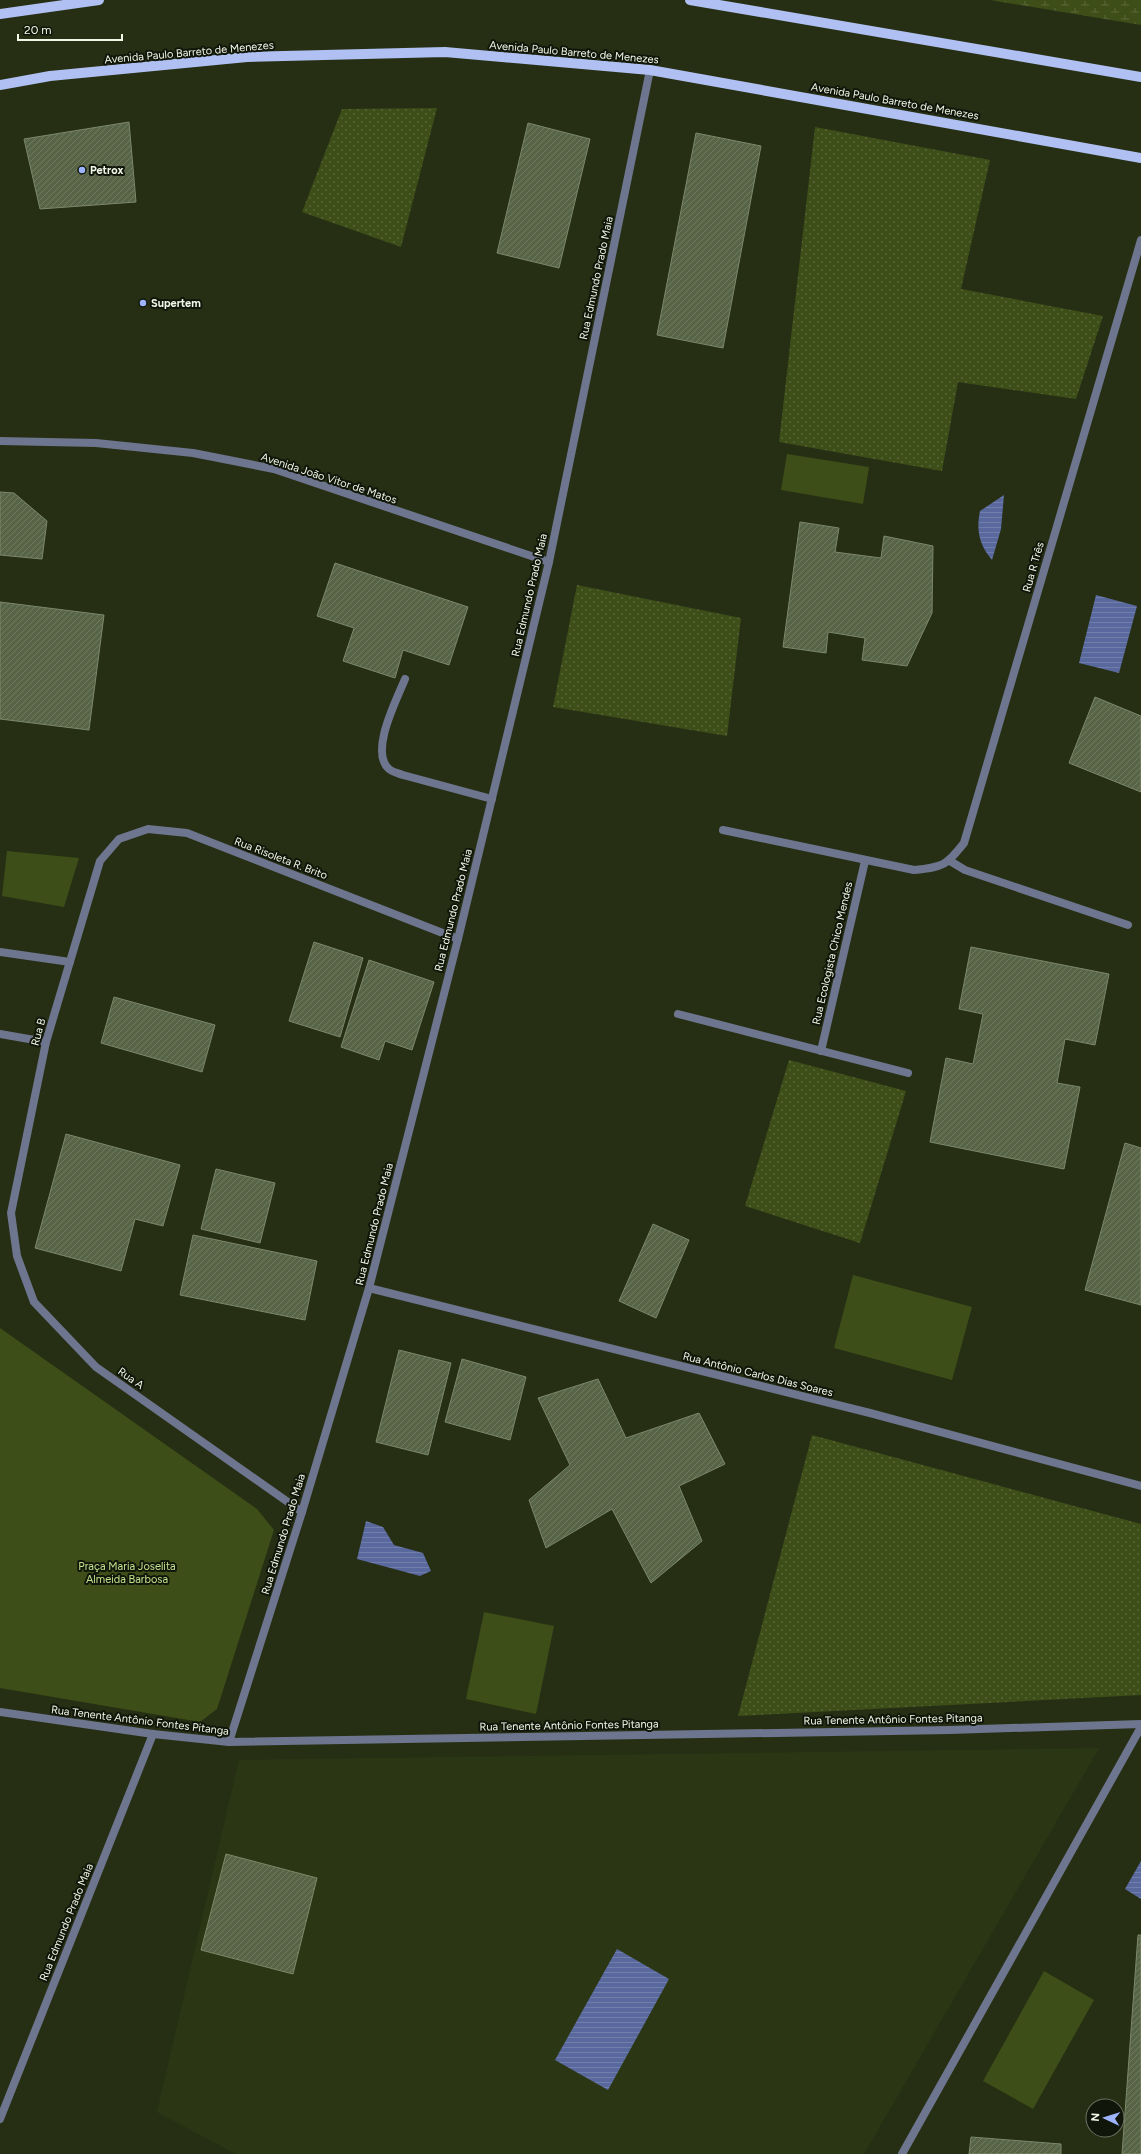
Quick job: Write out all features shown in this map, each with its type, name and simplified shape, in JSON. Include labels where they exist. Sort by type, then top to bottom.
[{"type":"main road","points":[[0,14],[99,0]]},
{"type":"main road","points":[[690,0],[1141,77]]},
{"type":"main road","name":"Avenida Paulo Barreto de Menezes","points":[[0,85],[50,76],[263,56],[445,52],[650,70],[1141,158]]},
{"type":"street","name":"Rua Edmundo Prado Maia","points":[[229,1742],[302,1512],[368,1288],[458,939],[549,562],[650,70]]},
{"type":"street","name":"Rua R Três","points":[[865,861],[914,870],[934,868],[950,860],[964,843],[1141,240]]},
{"type":"street","name":"Avenida João Vitor de Matos","points":[[0,441],[96,443],[193,453],[274,469],[549,562]]},
{"type":"street","points":[[405,679],[384,734],[381,748],[384,762],[389,770],[492,799]]},
{"type":"street","name":"Rua Risoleta R. Brito","points":[[100,861],[119,839],[148,829],[187,833],[458,939]]},
{"type":"street","points":[[723,830],[865,861]]},
{"type":"street","points":[[950,860],[965,870],[1128,925]]},
{"type":"street","name":"Rua B","points":[[11,1213],[46,1042],[100,861]]},
{"type":"street","name":"Rua Ecologista Chico Mendes","points":[[821,1051],[865,861]]},
{"type":"street","points":[[0,952],[70,962]]},
{"type":"street","points":[[678,1014],[908,1073]]},
{"type":"street","points":[[0,1034],[46,1042]]},
{"type":"street","name":"Rua A","points":[[11,1213],[16,1256],[34,1302],[96,1367],[302,1512]]},
{"type":"street","name":"Rua Antônio Carlos Dias Soares","points":[[368,1288],[870,1413],[1141,1486]]},
{"type":"street","name":"Rua Tenente Antônio Fontes Pitanga","points":[[0,1712],[152,1734],[229,1742],[1141,1726]]},
{"type":"street","points":[[902,2154],[1141,1726]]},
{"type":"street","name":"Rua Edmundo Prado Maia","points":[[0,2118],[152,1734]]},
{"type":"shaded area","points":[[1099,1748],[864,2154],[236,2154],[157,2112],[239,1760]]},
{"type":"green space","points":[[990,0],[1141,0],[1141,25]]},
{"type":"green space","points":[[437,108],[401,247],[302,212],[342,109]]},
{"type":"green space","points":[[815,127],[990,160],[961,289],[1103,316],[1076,399],[958,382],[942,471],[779,442]]},
{"type":"green space","points":[[787,454],[869,467],[863,504],[781,490]]},
{"type":"green space","points":[[577,585],[741,618],[727,736],[553,707]]},
{"type":"green space","points":[[7,851],[79,858],[64,907],[2,896]]},
{"type":"green space","points":[[789,1060],[906,1091],[860,1243],[745,1206]]},
{"type":"green space","points":[[853,1275],[972,1307],[952,1380],[834,1348]]},
{"type":"green space","name":"Praça Maria Joselita Almeida Barbosa","points":[[0,1328],[257,1509],[274,1530],[217,1709],[200,1722],[0,1688]]},
{"type":"green space","points":[[812,1435],[1141,1524],[1141,1695],[738,1716]]},
{"type":"green space","points":[[484,1612],[554,1626],[536,1714],[466,1699]]},
{"type":"green space","points":[[1044,1971],[1094,2000],[1033,2109],[983,2081]]},
{"type":"water","points":[[1004,495],[1001,529],[992,560],[981,543],[978,525],[980,511]]},
{"type":"water","points":[[1096,595],[1137,606],[1119,673],[1079,663]]},
{"type":"water","points":[[366,1521],[383,1527],[394,1545],[423,1553],[431,1571],[420,1576],[357,1559]]},
{"type":"water","points":[[1141,1861],[1141,1899],[1125,1889]]},
{"type":"water","points":[[617,1949],[669,1979],[608,2090],[555,2060]]},
{"type":"building","name":"Petrox","points":[[129,122],[136,202],[40,209],[24,139]]},
{"type":"building","points":[[528,123],[590,139],[559,268],[497,253]]},
{"type":"building","points":[[696,133],[761,146],[723,348],[657,335]]},
{"type":"building","points":[[0,492],[14,493],[47,521],[42,559],[0,555]]},
{"type":"building","points":[[800,522],[839,528],[835,552],[881,558],[884,536],[933,546],[932,613],[907,666],[862,660],[865,638],[828,632],[826,653],[783,647]]},
{"type":"building","points":[[335,563],[468,607],[449,665],[403,650],[395,678],[343,661],[354,628],[317,616]]},
{"type":"building","points":[[0,602],[104,615],[89,730],[0,719]]},
{"type":"building","points":[[1095,697],[1141,716],[1141,792],[1069,763]]},
{"type":"building","points":[[314,942],[363,958],[340,1037],[289,1021]]},
{"type":"building","points":[[971,947],[1109,974],[1095,1045],[1065,1039],[1057,1083],[1080,1087],[1064,1169],[930,1142],[946,1058],[973,1064],[983,1014],[959,1009]]},
{"type":"building","points":[[369,960],[434,982],[412,1050],[385,1041],[379,1060],[341,1047]]},
{"type":"building","points":[[114,997],[215,1025],[202,1072],[101,1043]]},
{"type":"building","points":[[66,1134],[180,1165],[163,1226],[135,1219],[121,1271],[35,1248]]},
{"type":"building","points":[[1125,1143],[1141,1148],[1141,1305],[1085,1290]]},
{"type":"building","points":[[216,1169],[275,1183],[260,1243],[201,1229]]},
{"type":"building","points":[[653,1224],[689,1240],[656,1318],[619,1301]]},
{"type":"building","points":[[193,1235],[317,1261],[305,1320],[180,1295]]},
{"type":"building","points":[[399,1350],[451,1363],[428,1455],[376,1442]]},
{"type":"building","points":[[462,1359],[526,1377],[510,1440],[445,1422]]},
{"type":"building","points":[[598,1379],[626,1438],[699,1413],[725,1464],[679,1486],[702,1541],[651,1583],[612,1509],[546,1548],[529,1500],[570,1465],[538,1398]]},
{"type":"building","points":[[226,1854],[317,1878],[293,1974],[201,1950]]},
{"type":"building","points":[[1138,1935],[1141,1935],[1141,2154],[1122,2154],[1123,2138],[1125,2138],[1125,2113]]},
{"type":"building","points":[[971,2137],[1061,2144],[1061,2154],[969,2154]]},
{"type":"place","name":"Petrox","points":[[82,170]]},
{"type":"place","name":"Supertem","points":[[143,303]]}]
